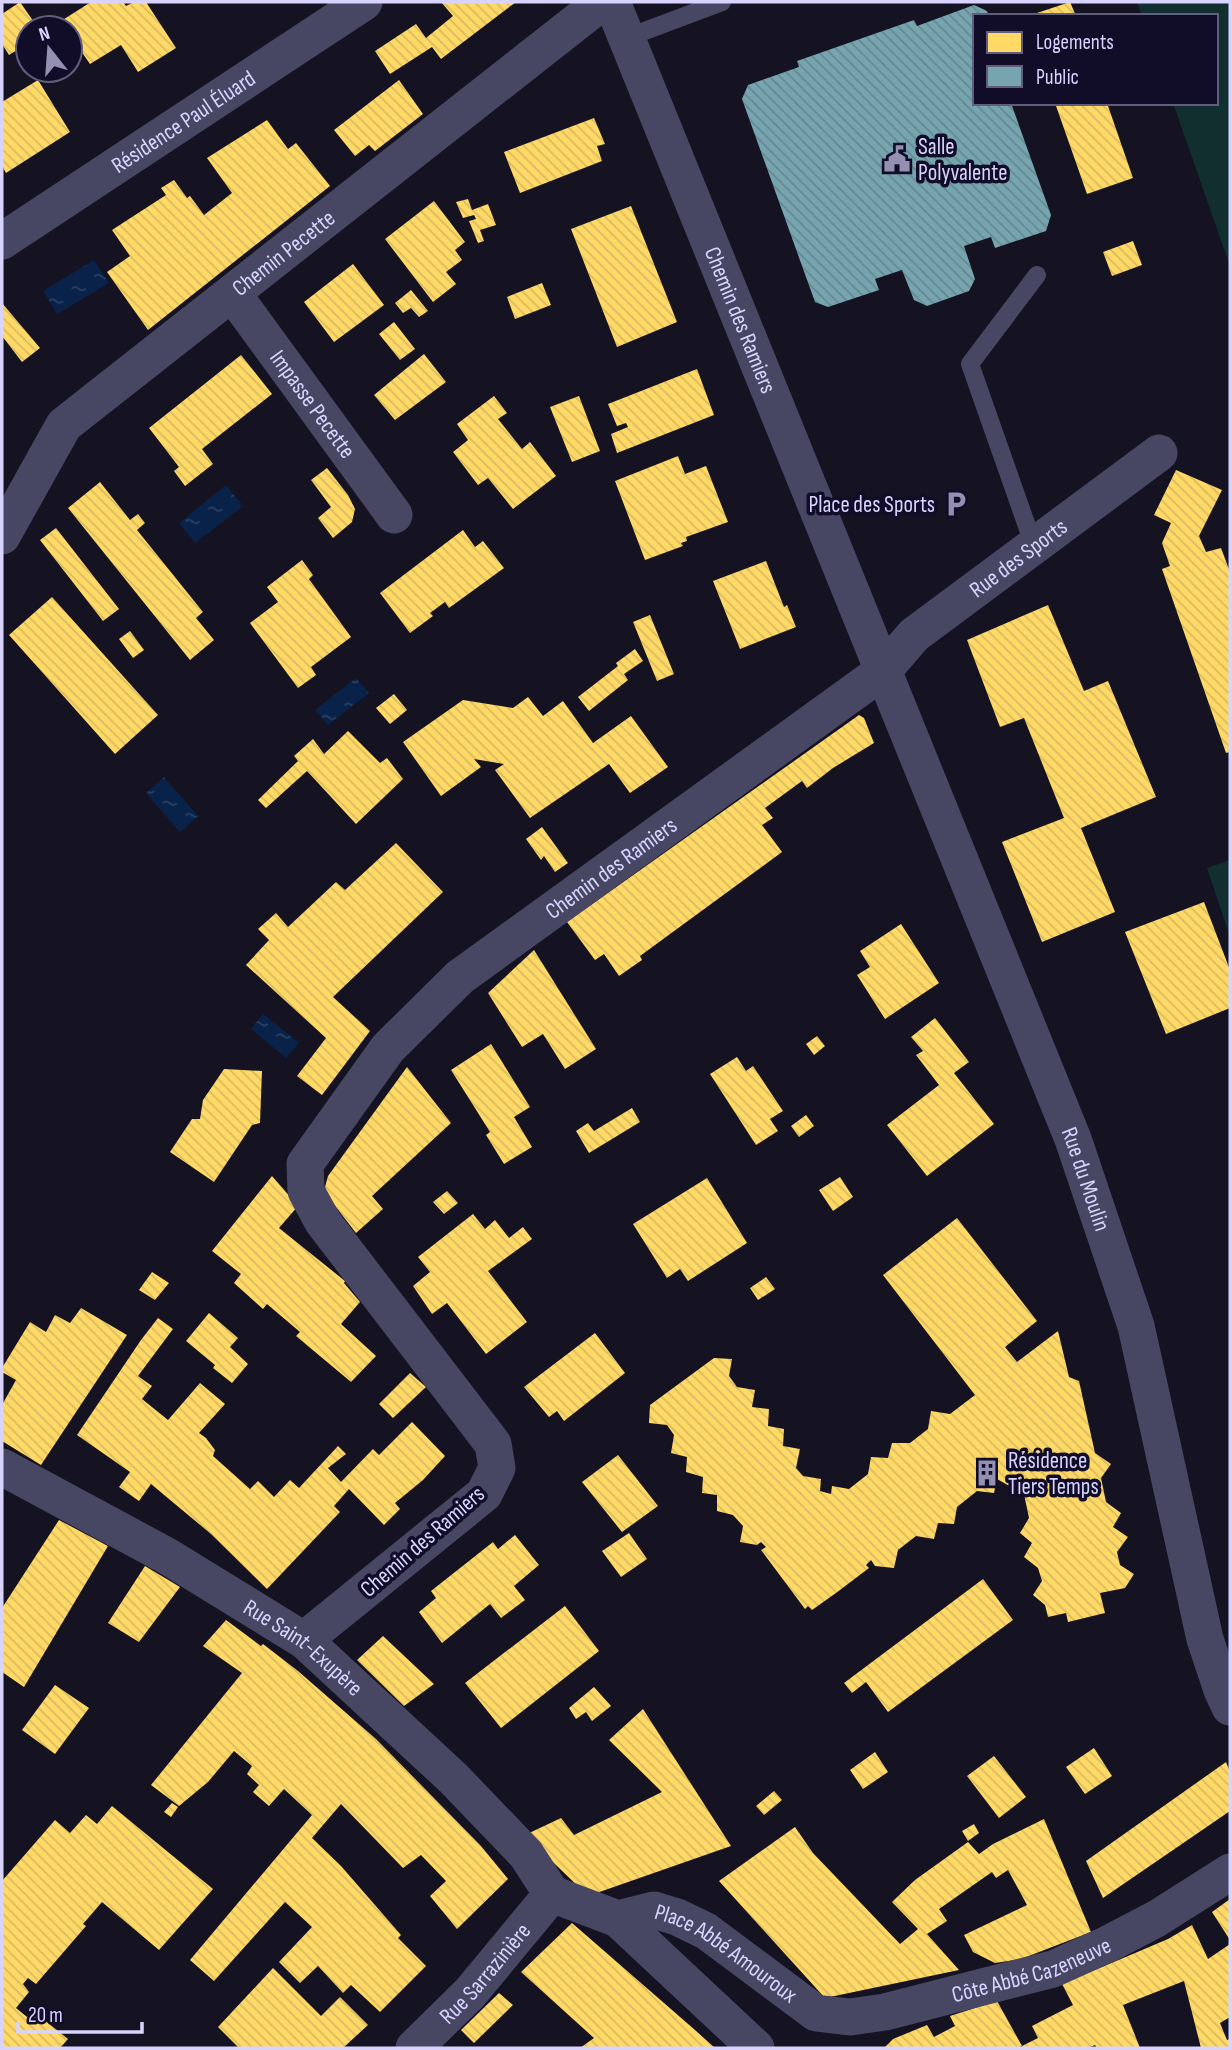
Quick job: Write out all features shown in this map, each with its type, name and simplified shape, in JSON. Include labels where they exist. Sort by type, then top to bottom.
[{"type":"street","name":"Résidence Paul Éluard","points":[[2,241],[364,2]]},
{"type":"street","name":"Chemin Pecette","points":[[2,536],[64,425],[602,2]]},
{"type":"street","name":"Chemin des Ramiers","points":[[305,1641],[484,1494],[497,1468],[494,1444],[323,1222],[306,1191],[305,1164],[388,1048],[460,977],[883,671],[612,2]]},
{"type":"street","name":"Impasse Pecette","points":[[233,294],[394,514]]},
{"type":"street","name":"Rue des Sports","points":[[883,671],[914,635],[1159,453]]},
{"type":"street","name":"Rue du Moulin","points":[[883,671],[1082,1164],[1136,1326],[1205,1639],[1230,1707]]},
{"type":"street","name":"Rue Saint-Exupère","points":[[2,1467],[167,1556],[305,1641],[453,1778],[526,1854],[552,1894]]},
{"type":"street","name":"Côte Abbé Cazeneuve","points":[[816,2013],[850,2017],[885,2012],[1053,1969],[1156,1919],[1230,1872]]},
{"type":"street","name":"Place Abbé Amouroux","points":[[552,1894],[618,1919],[654,1910],[677,1917],[706,1931],[816,2013]]},
{"type":"street","name":"Rue Sarrazinière","points":[[414,2048],[471,1993],[552,1894]]},
{"type":"street","points":[[618,1919],[756,2048]]},
{"type":"lane","points":[[626,38],[722,2]]},
{"type":"lane","points":[[1034,546],[970,363],[1037,275]]},
{"type":"green space","points":[[1137,2],[1230,2],[1230,266],[1174,105],[1218,105],[1218,14],[1141,14]]},
{"type":"green space","points":[[1230,860],[1230,937],[1207,868]]},
{"type":"water","points":[[94,260],[109,283],[57,314],[43,291]]},
{"type":"water","points":[[226,485],[243,506],[195,543],[179,523]]},
{"type":"water","points":[[356,678],[369,693],[328,725],[315,710]]},
{"type":"water","points":[[164,777],[198,816],[180,832],[146,793]]},
{"type":"water","points":[[263,1014],[299,1043],[286,1058],[251,1029]]},
{"type":"building: Logements","points":[[20,2],[28,14],[14,14],[14,52],[9,55],[2,44],[2,14]]},
{"type":"building: Logements","points":[[91,2],[123,2],[126,6],[134,2],[146,2],[176,48],[138,72],[121,45],[90,64],[84,55],[84,14],[72,14]]},
{"type":"building: Logements","points":[[441,2],[516,2],[441,59],[432,47],[390,74],[375,51],[416,24],[426,38],[453,16]]},
{"type":"building: Logements","points":[[1070,2],[1075,14],[1034,14]]},
{"type":"building: Logements","points":[[399,80],[423,114],[375,151],[369,145],[355,156],[334,130]]},
{"type":"building: Logements","points":[[31,84],[40,84],[70,132],[6,173],[2,166],[2,102]]},
{"type":"building: Logements","points":[[1056,105],[1108,105],[1133,178],[1087,194]]},
{"type":"building: Logements","points":[[594,118],[605,144],[597,146],[602,161],[520,193],[504,152]]},
{"type":"building: Logements","points":[[267,120],[288,149],[296,143],[330,186],[148,330],[107,272],[130,256],[112,230],[166,195],[161,188],[174,180],[204,215],[232,193],[207,158]]},
{"type":"building: Logements","points":[[468,199],[472,210],[488,204],[496,225],[480,230],[484,241],[478,243],[469,221],[476,219],[474,215],[463,218],[456,202]]},
{"type":"building: Logements","points":[[434,201],[465,242],[455,250],[462,260],[446,272],[456,284],[433,302],[385,239]]},
{"type":"building: Logements","points":[[631,206],[677,322],[617,347],[571,229]]},
{"type":"building: Logements","points":[[1133,241],[1142,265],[1112,276],[1103,252]]},
{"type":"building: Logements","points":[[353,264],[384,305],[334,342],[304,302]]},
{"type":"building: Logements","points":[[542,283],[551,305],[515,319],[507,297]]},
{"type":"building: Logements","points":[[411,290],[428,311],[419,317],[411,308],[403,313],[395,303]]},
{"type":"building: Logements","points":[[2,303],[40,348],[22,362],[2,336]]},
{"type":"building: Logements","points":[[394,322],[415,349],[400,360],[379,334]]},
{"type":"building: Logements","points":[[424,354],[446,382],[395,420],[374,395]]},
{"type":"building: Logements","points":[[241,355],[272,394],[202,449],[213,464],[185,486],[174,471],[179,467],[149,428]]},
{"type":"building: Logements","points":[[697,369],[714,415],[617,453],[611,434],[628,427],[626,423],[617,426],[608,404]]},
{"type":"building: Logements","points":[[494,396],[507,413],[498,419],[522,449],[530,442],[556,476],[513,509],[488,478],[478,485],[453,452],[468,440],[457,424]]},
{"type":"building: Logements","points":[[579,396],[600,451],[572,462],[550,407]]},
{"type":"building: Logements","points":[[678,456],[685,474],[706,466],[728,522],[686,537],[687,541],[681,543],[683,546],[645,560],[615,481]]},
{"type":"building: Logements","points":[[327,468],[348,495],[355,509],[352,522],[333,538],[318,518],[331,507],[311,480]]},
{"type":"building: Logements","points":[[1176,470],[1222,490],[1199,536],[1206,552],[1221,548],[1230,572],[1230,752],[1226,753],[1162,569],[1170,566],[1162,543],[1171,523],[1154,515]]},
{"type":"building: Logements","points":[[100,482],[130,520],[138,514],[145,523],[137,530],[203,612],[196,618],[214,640],[190,660],[68,508]]},
{"type":"building: Logements","points":[[56,528],[119,609],[103,621],[40,540]]},
{"type":"building: Logements","points":[[463,530],[475,547],[483,541],[504,568],[449,608],[445,602],[430,613],[433,616],[410,633],[380,593]]},
{"type":"building: Logements","points":[[302,560],[313,575],[309,579],[351,637],[311,667],[316,675],[298,688],[250,623],[278,602],[267,587]]},
{"type":"building: Logements","points":[[766,561],[784,607],[787,605],[796,627],[740,649],[713,581]]},
{"type":"building: Logements","points":[[52,597],[158,715],[115,754],[9,635]]},
{"type":"building: Logements","points":[[1048,605],[1084,691],[1108,681],[1156,797],[1081,828],[1115,912],[1042,942],[1002,842],[1064,818],[1024,718],[1000,727],[967,640]]},
{"type":"building: Logements","points":[[650,615],[674,674],[657,681],[633,622]]},
{"type":"building: Logements","points":[[130,631],[144,650],[133,658],[119,639]]},
{"type":"building: Logements","points":[[635,649],[643,661],[624,674],[628,680],[589,711],[578,697]]},
{"type":"building: Logements","points":[[394,694],[407,710],[390,724],[376,708]]},
{"type":"building: Logements","points":[[528,697],[543,716],[563,701],[593,743],[631,716],[668,767],[630,793],[609,764],[530,818],[495,770],[504,764],[474,759],[481,767],[441,796],[403,742],[463,700],[513,708]]},
{"type":"building: Logements","points":[[859,715],[864,718],[874,743],[833,768],[807,788],[802,781],[765,808],[773,818],[762,825],[782,852],[640,956],[642,960],[619,976],[604,954],[595,960],[567,922]]},
{"type":"building: Logements","points":[[348,731],[380,763],[387,758],[403,779],[356,824],[307,771],[266,808],[258,800],[298,761],[294,756],[313,739],[324,754]]},
{"type":"building: Logements","points":[[542,827],[568,863],[555,872],[544,856],[541,860],[526,839]]},
{"type":"building: Logements","points":[[396,843],[443,892],[333,997],[370,1031],[322,1095],[297,1076],[326,1038],[246,965],[269,940],[258,929],[276,913],[288,927],[336,882],[345,890]]},
{"type":"building: Logements","points":[[1204,902],[1230,970],[1230,1008],[1166,1034],[1125,932]]},
{"type":"building: Logements","points":[[901,924],[939,983],[885,1019],[857,975],[870,967],[860,951]]},
{"type":"building: Logements","points":[[534,950],[596,1049],[565,1069],[543,1034],[522,1047],[488,993]]},
{"type":"building: Logements","points":[[935,1018],[969,1062],[954,1073],[994,1124],[927,1176],[887,1125],[939,1085],[916,1055],[923,1051],[911,1037]]},
{"type":"building: Logements","points":[[817,1036],[825,1046],[814,1055],[806,1044]]},
{"type":"building: Logements","points":[[491,1044],[530,1107],[514,1117],[532,1147],[504,1164],[486,1135],[490,1132],[451,1070]]},
{"type":"building: Logements","points":[[737,1057],[746,1071],[753,1066],[783,1111],[770,1119],[778,1131],[756,1145],[710,1074]]},
{"type":"building: Logements","points":[[407,1067],[451,1123],[372,1196],[383,1209],[356,1233],[329,1198],[325,1187],[328,1176]]},
{"type":"building: Logements","points":[[224,1069],[262,1071],[260,1123],[252,1125],[214,1182],[170,1152],[192,1119],[200,1119],[203,1100]]},
{"type":"building: Logements","points":[[632,1108],[640,1122],[589,1153],[576,1131],[588,1123],[594,1131]]},
{"type":"building: Logements","points":[[806,1115],[814,1126],[799,1137],[791,1126]]},
{"type":"building: Logements","points":[[272,1176],[298,1206],[279,1228],[345,1281],[360,1302],[341,1324],[376,1356],[351,1382],[296,1336],[300,1332],[267,1304],[263,1309],[234,1283],[241,1274],[212,1251]]},
{"type":"building: Logements","points":[[840,1177],[853,1197],[833,1211],[819,1190]]},
{"type":"building: Logements","points":[[707,1178],[747,1243],[688,1281],[680,1269],[667,1278],[633,1224]]},
{"type":"building: Logements","points":[[447,1191],[458,1203],[444,1214],[433,1202]]},
{"type":"building: Logements","points":[[473,1214],[485,1229],[495,1220],[509,1238],[523,1227],[532,1239],[488,1271],[527,1322],[486,1354],[447,1303],[432,1314],[413,1286],[430,1272],[418,1257]]},
{"type":"building: Logements","name":"Résidence Tiers Temps","points":[[957,1218],[1037,1321],[1005,1347],[1017,1362],[1058,1331],[1069,1377],[1079,1381],[1095,1453],[1111,1464],[1101,1478],[1106,1502],[1121,1513],[1113,1527],[1128,1537],[1117,1552],[1120,1565],[1134,1574],[1125,1588],[1100,1593],[1105,1613],[1068,1622],[1066,1613],[1048,1617],[1045,1605],[1033,1595],[1042,1581],[1038,1568],[1024,1557],[1032,1543],[1020,1533],[1029,1518],[1024,1494],[997,1479],[994,1493],[977,1491],[957,1507],[954,1524],[938,1523],[934,1539],[916,1536],[898,1550],[894,1568],[875,1566],[871,1560],[866,1565],[869,1568],[836,1593],[812,1610],[808,1606],[805,1609],[761,1550],[766,1547],[761,1542],[757,1545],[740,1542],[743,1526],[733,1515],[717,1511],[717,1495],[702,1493],[703,1477],[686,1472],[687,1457],[671,1453],[674,1435],[667,1425],[649,1423],[650,1405],[714,1358],[732,1359],[729,1376],[737,1387],[755,1390],[752,1407],[769,1409],[768,1426],[784,1429],[783,1446],[800,1449],[796,1468],[803,1476],[821,1479],[820,1491],[831,1494],[832,1486],[849,1489],[868,1474],[871,1457],[888,1458],[892,1443],[910,1443],[928,1429],[931,1411],[950,1414],[975,1395],[883,1275]]},
{"type":"building: Logements","points":[[152,1272],[169,1283],[155,1300],[139,1290]]},
{"type":"building: Logements","points":[[766,1277],[775,1289],[758,1300],[750,1288]]},
{"type":"building: Logements","points":[[81,1308],[127,1335],[41,1465],[2,1441],[2,1405],[16,1380],[2,1372],[2,1368],[30,1322],[46,1332],[55,1315],[70,1323]]},
{"type":"building: Logements","points":[[209,1313],[238,1338],[230,1347],[248,1364],[232,1383],[186,1341]]},
{"type":"building: Logements","points":[[158,1318],[173,1329],[138,1376],[152,1386],[142,1399],[168,1420],[200,1383],[225,1404],[199,1433],[215,1450],[213,1456],[250,1489],[258,1481],[274,1497],[290,1480],[299,1488],[338,1446],[346,1454],[328,1468],[341,1482],[373,1449],[379,1455],[412,1422],[445,1456],[423,1480],[395,1503],[400,1509],[384,1525],[349,1489],[334,1506],[340,1512],[267,1589],[211,1534],[151,1484],[139,1501],[119,1487],[130,1472],[77,1435]]},
{"type":"building: Logements","points":[[595,1333],[625,1373],[564,1421],[557,1411],[549,1417],[524,1387]]},
{"type":"building: Logements","points":[[410,1373],[426,1387],[393,1418],[379,1404]]},
{"type":"building: Logements","points":[[618,1455],[658,1506],[622,1532],[582,1482]]},
{"type":"building: Logements","points":[[59,1520],[108,1546],[24,1687],[2,1672],[2,1608]]},
{"type":"building: Logements","points":[[629,1533],[647,1559],[621,1577],[602,1551]]},
{"type":"building: Logements","points":[[515,1535],[539,1565],[514,1586],[525,1600],[501,1618],[490,1604],[442,1643],[419,1612],[436,1598],[431,1591],[493,1542],[498,1549]]},
{"type":"building: Logements","points":[[145,1566],[180,1587],[139,1642],[108,1623]]},
{"type":"building: Logements","points":[[983,1579],[1013,1620],[888,1712],[866,1682],[852,1693],[844,1683]]},
{"type":"building: Logements","points":[[565,1606],[599,1651],[501,1728],[465,1683]]},
{"type":"building: Logements","points":[[226,1620],[298,1671],[376,1739],[481,1846],[508,1879],[457,1929],[430,1896],[446,1881],[421,1855],[403,1868],[341,1804],[312,1838],[341,1866],[401,1935],[398,1938],[426,1966],[380,2012],[351,1985],[343,1993],[318,1966],[300,1983],[279,1962],[312,1927],[285,1902],[214,1981],[190,1960],[312,1815],[284,1789],[269,1806],[253,1792],[259,1785],[247,1774],[252,1766],[234,1751],[208,1782],[179,1806],[151,1785],[242,1673],[203,1646]]},
{"type":"building: Logements","points":[[383,1636],[434,1684],[404,1706],[357,1660]]},
{"type":"building: Logements","points":[[55,1685],[89,1708],[55,1754],[22,1730]]},
{"type":"building: Logements","points":[[594,1687],[611,1706],[592,1721],[586,1712],[576,1719],[569,1708]]},
{"type":"building: Logements","points":[[643,1709],[731,1846],[588,1896],[525,1835],[561,1818],[574,1835],[662,1792],[609,1740]]},
{"type":"building: Logements","points":[[1094,1748],[1112,1776],[1085,1794],[1066,1767]]},
{"type":"building: Logements","points":[[875,1752],[888,1772],[863,1789],[850,1770]]},
{"type":"building: Logements","points":[[994,1756],[1026,1797],[999,1818],[967,1776]]},
{"type":"building: Logements","points":[[1226,1762],[1230,1772],[1230,1811],[1103,1898],[1086,1861]]},
{"type":"building: Logements","points":[[774,1791],[782,1800],[764,1815],[756,1806]]},
{"type":"building: Logements","points":[[172,1803],[178,1807],[171,1817],[164,1812]]},
{"type":"building: Logements","points":[[112,1806],[213,1889],[159,1950],[102,1902],[83,1924],[86,1926],[36,1984],[28,1978],[23,1984],[29,1992],[16,2008],[27,2017],[33,2011],[68,2039],[60,2048],[2,2048],[2,1881],[55,1820],[70,1833],[86,1815],[97,1824]]},
{"type":"building: Logements","points":[[1044,1819],[1091,1932],[1021,1959],[995,1963],[973,1952],[964,1935],[1027,1905],[1008,1870],[996,1878],[992,1872],[939,1909],[947,1921],[927,1934],[959,1970],[825,1998],[719,1881],[795,1827],[813,1853],[900,1944],[918,1929],[892,1902],[915,1880],[968,1842],[979,1854],[993,1844]]},
{"type":"building: Logements","points":[[974,1824],[979,1833],[968,1841],[962,1831]]},
{"type":"building: Logements","points":[[1230,1899],[1230,1940],[1212,1912]]},
{"type":"building: Logements","points":[[572,1923],[715,2048],[580,2048],[594,2038],[521,1972]]},
{"type":"building: Logements","points":[[1192,1925],[1208,1959],[1230,1944],[1230,2017],[1220,2023],[1227,2040],[1230,2039],[1230,2048],[1201,2048],[1184,1981],[1123,2005],[1140,2048],[1097,2048],[1095,2045],[1088,2048],[1023,2048],[1022,2046],[1038,2038],[1032,2026],[1073,2005],[1062,1984],[1168,1939]]},
{"type":"building: Logements","points":[[273,1968],[321,2016],[340,1997],[368,2025],[343,2048],[239,2048],[218,2027]]},
{"type":"building: Logements","points":[[499,1993],[513,2005],[474,2043],[461,2030]]},
{"type":"building: Logements","points":[[997,2001],[1022,2046],[884,2048],[893,2039],[927,2025],[934,2037],[955,2026],[950,2016]]},
{"type":"building: Public","name":"Salle Polyvalente","points":[[974,5],[987,11],[988,14],[973,14],[973,105],[1012,105],[1051,215],[1046,231],[995,248],[991,237],[964,246],[975,279],[969,291],[927,306],[914,300],[902,270],[875,279],[879,290],[828,307],[815,302],[742,99],[748,85],[799,67],[797,61],[914,20],[917,26]]},
{"type":"place","name":"Salle Polyvalente","points":[[897,159]]},
{"type":"place","name":"Place des Sports","points":[[956,504]]},
{"type":"place","name":"Résidence Tiers Temps","points":[[987,1473]]}]
